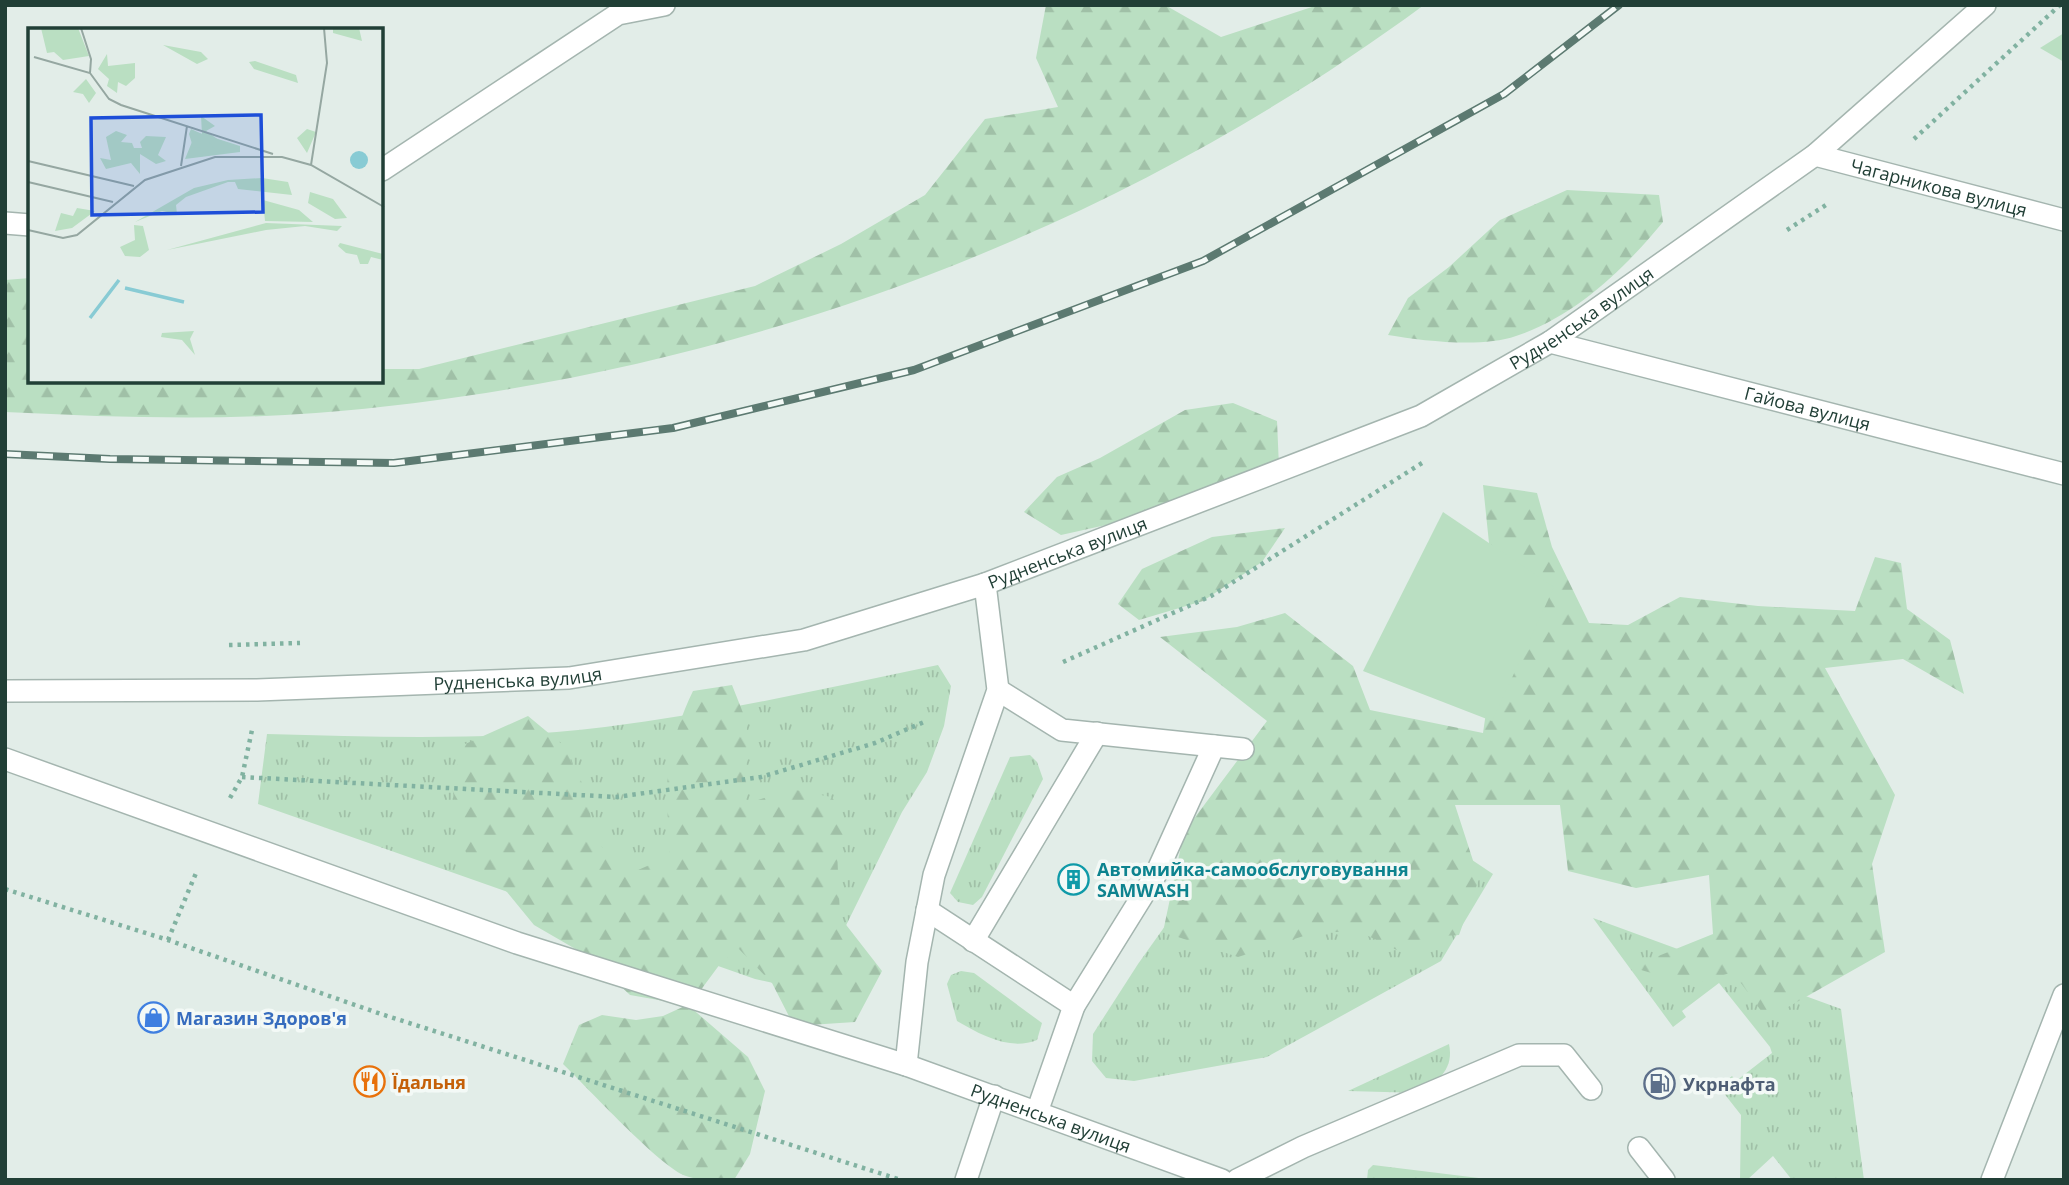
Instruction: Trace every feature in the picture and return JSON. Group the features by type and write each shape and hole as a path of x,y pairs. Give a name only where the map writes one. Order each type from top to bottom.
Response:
{"street":[{"path":"383,169 618,14 664,5"},
{"name":"Рудненська вулиця","path":"5,691 257,690 569,678 804,640 985,584 1420,416 1550,342 1815,155 1985,5"},
{"name":"Чагарникова вулиця","path":"1815,155 2064,219"},
{"path":"5,223 28,225"},
{"name":"Гайова вулиця","path":"1550,342 2064,474"},
{"path":"906,1065 917,962 934,875 998,690 985,584"},
{"path":"998,690 1062,730 1243,749"},
{"path":"973,941 1097,733"},
{"path":"1037,1112 1074,1006 1156,874 1214,746"},
{"name":"Рудненська вулиця","path":"5,759 517,943 906,1065 1222,1180"},
{"path":"928,910 1074,1006"},
{"path":"1992,1180 2064,995"},
{"path":"1237,1180 1303,1147 1519,1055 1564,1055 1591,1089"},
{"path":"966,1180 994,1096"},
{"path":"1639,1148 1664,1180"}],"path":[{"path":"1063,662 1211,596"},
{"path":"242,777 616,797 761,777 875,743 924,722"},
{"path":"230,799 242,777 254,723"},
{"path":"169,940 200,864"},
{"path":"5,889 169,940 381,1014 901,1180"}],"green space":[{"path":"1046,5 1165,5 1221,37 1318,5 1424,5 1300,90 1171,165 1037,230 898,286 757,333 612,369 465,396 316,413 199,418 5,412 5,280 28,278 28,383 383,383 383,369 419,369 755,286 841,244 925,195 985,119 1058,107 1036,58"},
{"path":"2064,33 2064,62 2040,48"},
{"path":"1567,190 1659,195 1663,222 1632,257 1597,289 1579,304 1538,327 1502,340 1470,343 1388,335 1408,298 1449,267 1500,220"},
{"path":"1233,403 1277,421 1279,467 1133,519 1061,535 1024,512 1057,477 1100,458 1185,410"},
{"path":"1483,485 1537,493 1552,547 1589,623 1628,625 1680,597 1758,606 1855,611 1875,557 1901,563 1907,609 1950,640 1964,694 1903,659 1825,668 1895,795 1872,864 1885,952 1767,1019 1733,972 1692,985 1631,967 1713,934 1709,875 1636,888 1568,871 1560,805 1455,805 1479,879 1459,935 1426,937 1407,955 1358,931 1313,933 1238,957 1163,932 1184,832 1267,721 1160,637 1237,627 1285,613 1353,666 1370,710 1483,733 1498,630"},
{"path":"1443,512 1554,587 1492,721 1363,671"},
{"path":"1285,528 1262,562 1203,601 1139,620 1118,604 1142,569 1212,537"},
{"path":"938,665 951,686 944,726 927,772 902,812 825,968 796,988 755,979 258,804 267,734 436,737 605,727 731,707"},
{"path":"732,685 747,723 746,804 791,789 831,797 836,802 845,839 837,850 840,917 882,971 855,1022 794,1026 772,983 738,948 720,964 689,1006 748,1057 765,1091 750,1154 734,1180 710,1180 686,1176 674,1170 563,1064 579,1025 602,1015 636,1020 663,1016 687,1005 630,995 591,958 534,925 507,892 462,848 452,786 463,745 528,716 563,745 585,789 596,843 638,870 668,857 671,845 667,809 670,763 676,734 693,691"},
{"path":"1296,742 1493,874 1441,961 1267,1057 1134,1081 1106,1078 1092,1061 1093,1034 1138,964"},
{"path":"1030,755 1037,762 1043,779 982,897 973,905 958,902 950,893 1010,757"},
{"path":"1593,918 1841,1009 1864,1180 1792,1180 1773,1156 1747,1180 1740,1180 1741,1115 1719,1087 1732,1076 1736,1081 1772,1053 1770,1047 1719,983 1682,1011 1686,1017 1673,1027"},
{"path":"961,971 974,973 1042,1023 1037,1040 1006,1043 957,1021 947,984 951,975"},
{"path":"1449,1044 1449,1060 1444,1072 1421,1093 1348,1091"},
{"path":"1373,1165 1495,1180 1367,1180 1368,1170"}],"railway":[{"path":"5,454 110,459 394,463 673,428 914,370 1203,261 1504,94 1619,5"}],"place":[{"name":"Автомийка-самообслуговування SAMWASH","path":"1074,879"},
{"name":"Магазин Здоров'я","path":"153,1018"},
{"name":"Їдальня","path":"369,1082"},
{"name":"Укрнафта","path":"1660,1084"}]}
